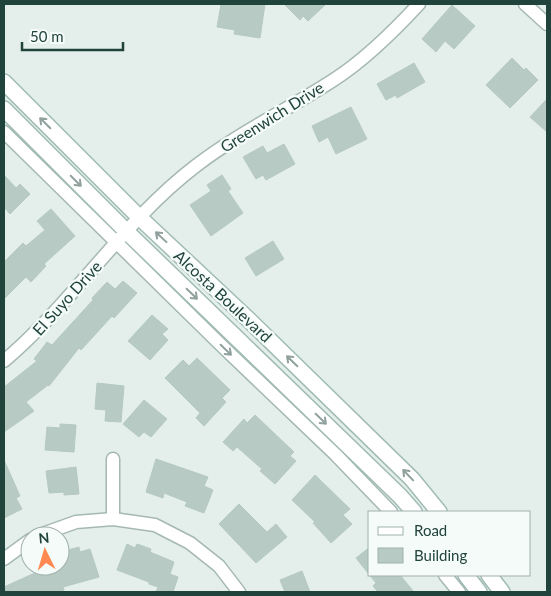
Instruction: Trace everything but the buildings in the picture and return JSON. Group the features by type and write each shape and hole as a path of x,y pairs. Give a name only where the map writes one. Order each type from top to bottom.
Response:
{"main road":[{"name":"Alcosta Boulevard","path":"4,82 139,217 249,320 412,479 438,511"},
{"name":"Alcosta Boulevard","path":"4,110 122,237 393,489 413,511"},
{"path":"467,576 479,592"},
{"path":"490,576 502,592"}],"street":[{"name":"Greenwich Drive","path":"122,237 151,205 196,165 249,130 335,79 371,50 419,4"},
{"path":"525,4 547,24"},
{"name":"Alcosta Boulevard","path":"4,132 122,237 224,348 335,454 390,511"},
{"name":"El Suyo Drive","path":"4,361 28,340 122,237"},
{"path":"113,459 113,519"},
{"path":"65,526 76,522 113,519 154,526 190,543 220,566 239,592"},
{"path":"4,559 20,547"},
{"path":"445,576 459,592"}]}
